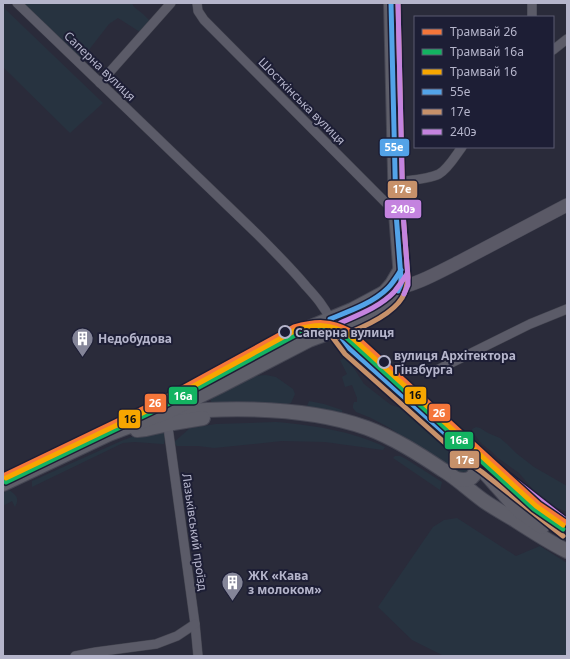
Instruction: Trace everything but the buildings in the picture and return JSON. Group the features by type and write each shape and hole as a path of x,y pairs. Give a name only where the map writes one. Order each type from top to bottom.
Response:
{"main road":[{"path":"391,3 396,213 400,270 392,284 394,288"},
{"path":"167,418 168,408 171,405 204,389 287,336 333,324 380,295 394,288 431,276 485,249 567,204"},
{"path":"333,324 350,349 472,458 519,511 567,546"},
{"path":"204,389 207,396 206,400 211,409"},
{"path":"3,484 109,434 159,405 204,389"},
{"path":"109,434 167,418 211,409 299,413 332,418 367,428 397,442 457,479 567,538"},
{"path":"131,421 149,415 167,418 203,418 268,411"},
{"path":"457,479 464,481 472,477 475,472 472,458"},
{"path":"472,458 486,466 567,530"},
{"path":"457,479 484,501 550,543 567,551"}],"street":[{"name":"Саперна вулиця","path":"17,3 278,255 324,307 333,324"},
{"path":"100,83 171,3"},
{"name":"Шосткінська вулиця","path":"197,3 198,11 204,20 396,213"},
{"path":"532,3 532,16"},
{"path":"554,49 567,40"},
{"path":"395,182 426,178 439,174 461,148"},
{"path":"437,370 530,324 567,309"},
{"name":"Лазьківський проїзд","path":"167,418 198,656"},
{"path":"75,656 156,644 176,636 195,624"}],"shaded area":[{"path":"22,3 132,3 134,7 150,21 140,32 118,18 109,24 81,60"},
{"path":"3,7 103,103 70,133 3,67"},
{"path":"345,358 364,384 391,405 405,409 471,468 465,476 388,427 356,412 353,405 354,402 357,402 357,398 352,385 345,387 342,377 347,374 340,360"},
{"path":"266,375 276,377 293,389 295,394 291,403 212,405 210,398 253,376"},
{"path":"309,401 342,410 342,414 307,406"},
{"path":"276,422 304,425 346,433 372,441 385,447 383,450 325,442 282,441 214,448 177,446 173,443 190,428 216,424"},
{"path":"476,427 500,438 534,467 567,486 567,512 553,506 536,493 519,473 482,444 473,433 472,429"},
{"path":"150,430 164,431 164,444 135,442 123,443 32,487 32,481 121,441"},
{"path":"395,456 400,456 406,459 442,482 440,490 393,458"},
{"path":"9,490 17,499 15,507 12,501 3,506 3,493"},
{"path":"457,518 516,556 540,546 567,563 567,656 444,656 412,640 378,607 433,527 444,520"}],"tram line":[{"name":"26","path":"3,476 157,402 294,327 316,323 329,323 343,327 350,331 539,504 567,523"},
{"name":"16","path":"6,478 159,405 296,330 316,326 329,326 348,334 536,506 563,525"},
{"name":"16a","path":"6,482 160,408 297,334 316,330 328,330 346,337 534,509 563,529"}],"transit line":[{"name":"55е","path":"391,3 396,213 401,278 401,284 398,291"},
{"name":"17е","path":"338,337 373,322 390,311 402,298 407,286 408,277 403,213 398,3"},
{"name":"240э","path":"398,3 403,213 408,278 408,285 404,294"},
{"name":"55е","path":"401,270 390,286 375,298 361,306 330,319 336,330 350,349 467,453 486,466 567,530"},
{"name":"240э","path":"407,274 394,292 382,302 340,323 355,344 471,447 567,521"},
{"name":"17е","path":"330,334 345,354 462,458 563,536"}],"place":[{"name":"Саперна вулиця","path":"285,332"},
{"name":"Недобудова","path":"83,358"},
{"name":"вулиця Архітектора Гінзбурга","path":"384,362"},
{"name":"ЖК «Кава з молоком»","path":"232,602"}]}
